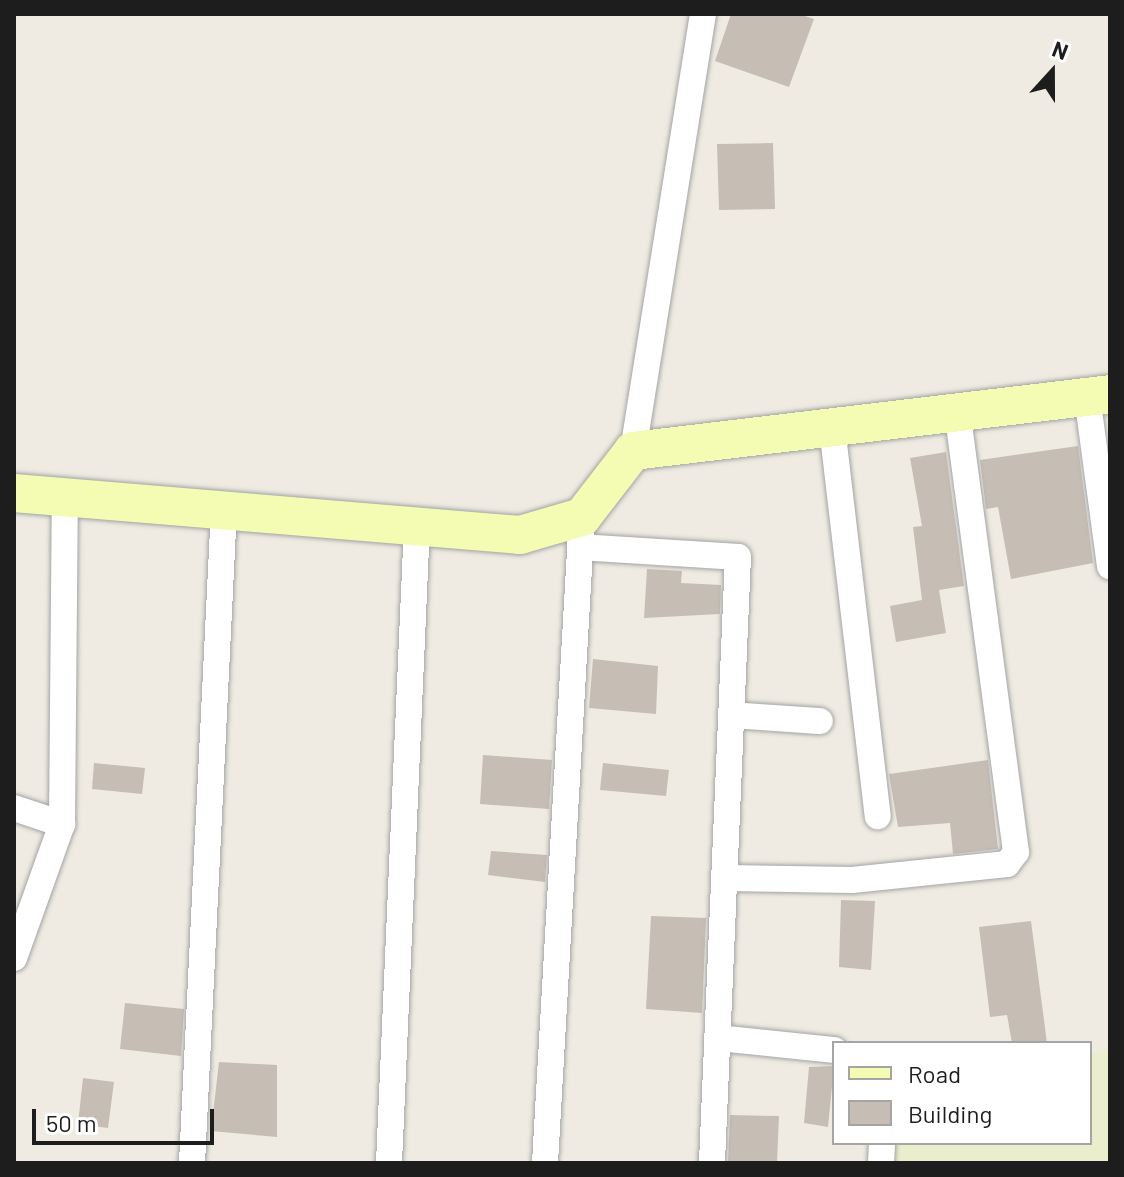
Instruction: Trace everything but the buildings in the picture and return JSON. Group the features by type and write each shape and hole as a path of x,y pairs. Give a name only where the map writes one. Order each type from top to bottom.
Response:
{"street":[{"path":"545,1163 581,532 633,451 703,14"},
{"path":"633,451 1099,395 1110,566"},
{"path":"725,878 852,880 1007,864 1016,852 957,412"},
{"path":"832,427 878,816"},
{"path":"14,493 65,500 224,509 520,535 581,532 738,557 712,1163"},
{"path":"14,958 62,824 65,500"},
{"path":"192,1163 224,509"},
{"path":"389,1163 417,524"},
{"path":"731,715 820,721"},
{"path":"14,808 62,824"},
{"path":"718,1038 832,1050"}],"green space":[{"path":"1110,1048 1110,1163 884,1163 875,1145 1092,1145 1092,1054"}]}
